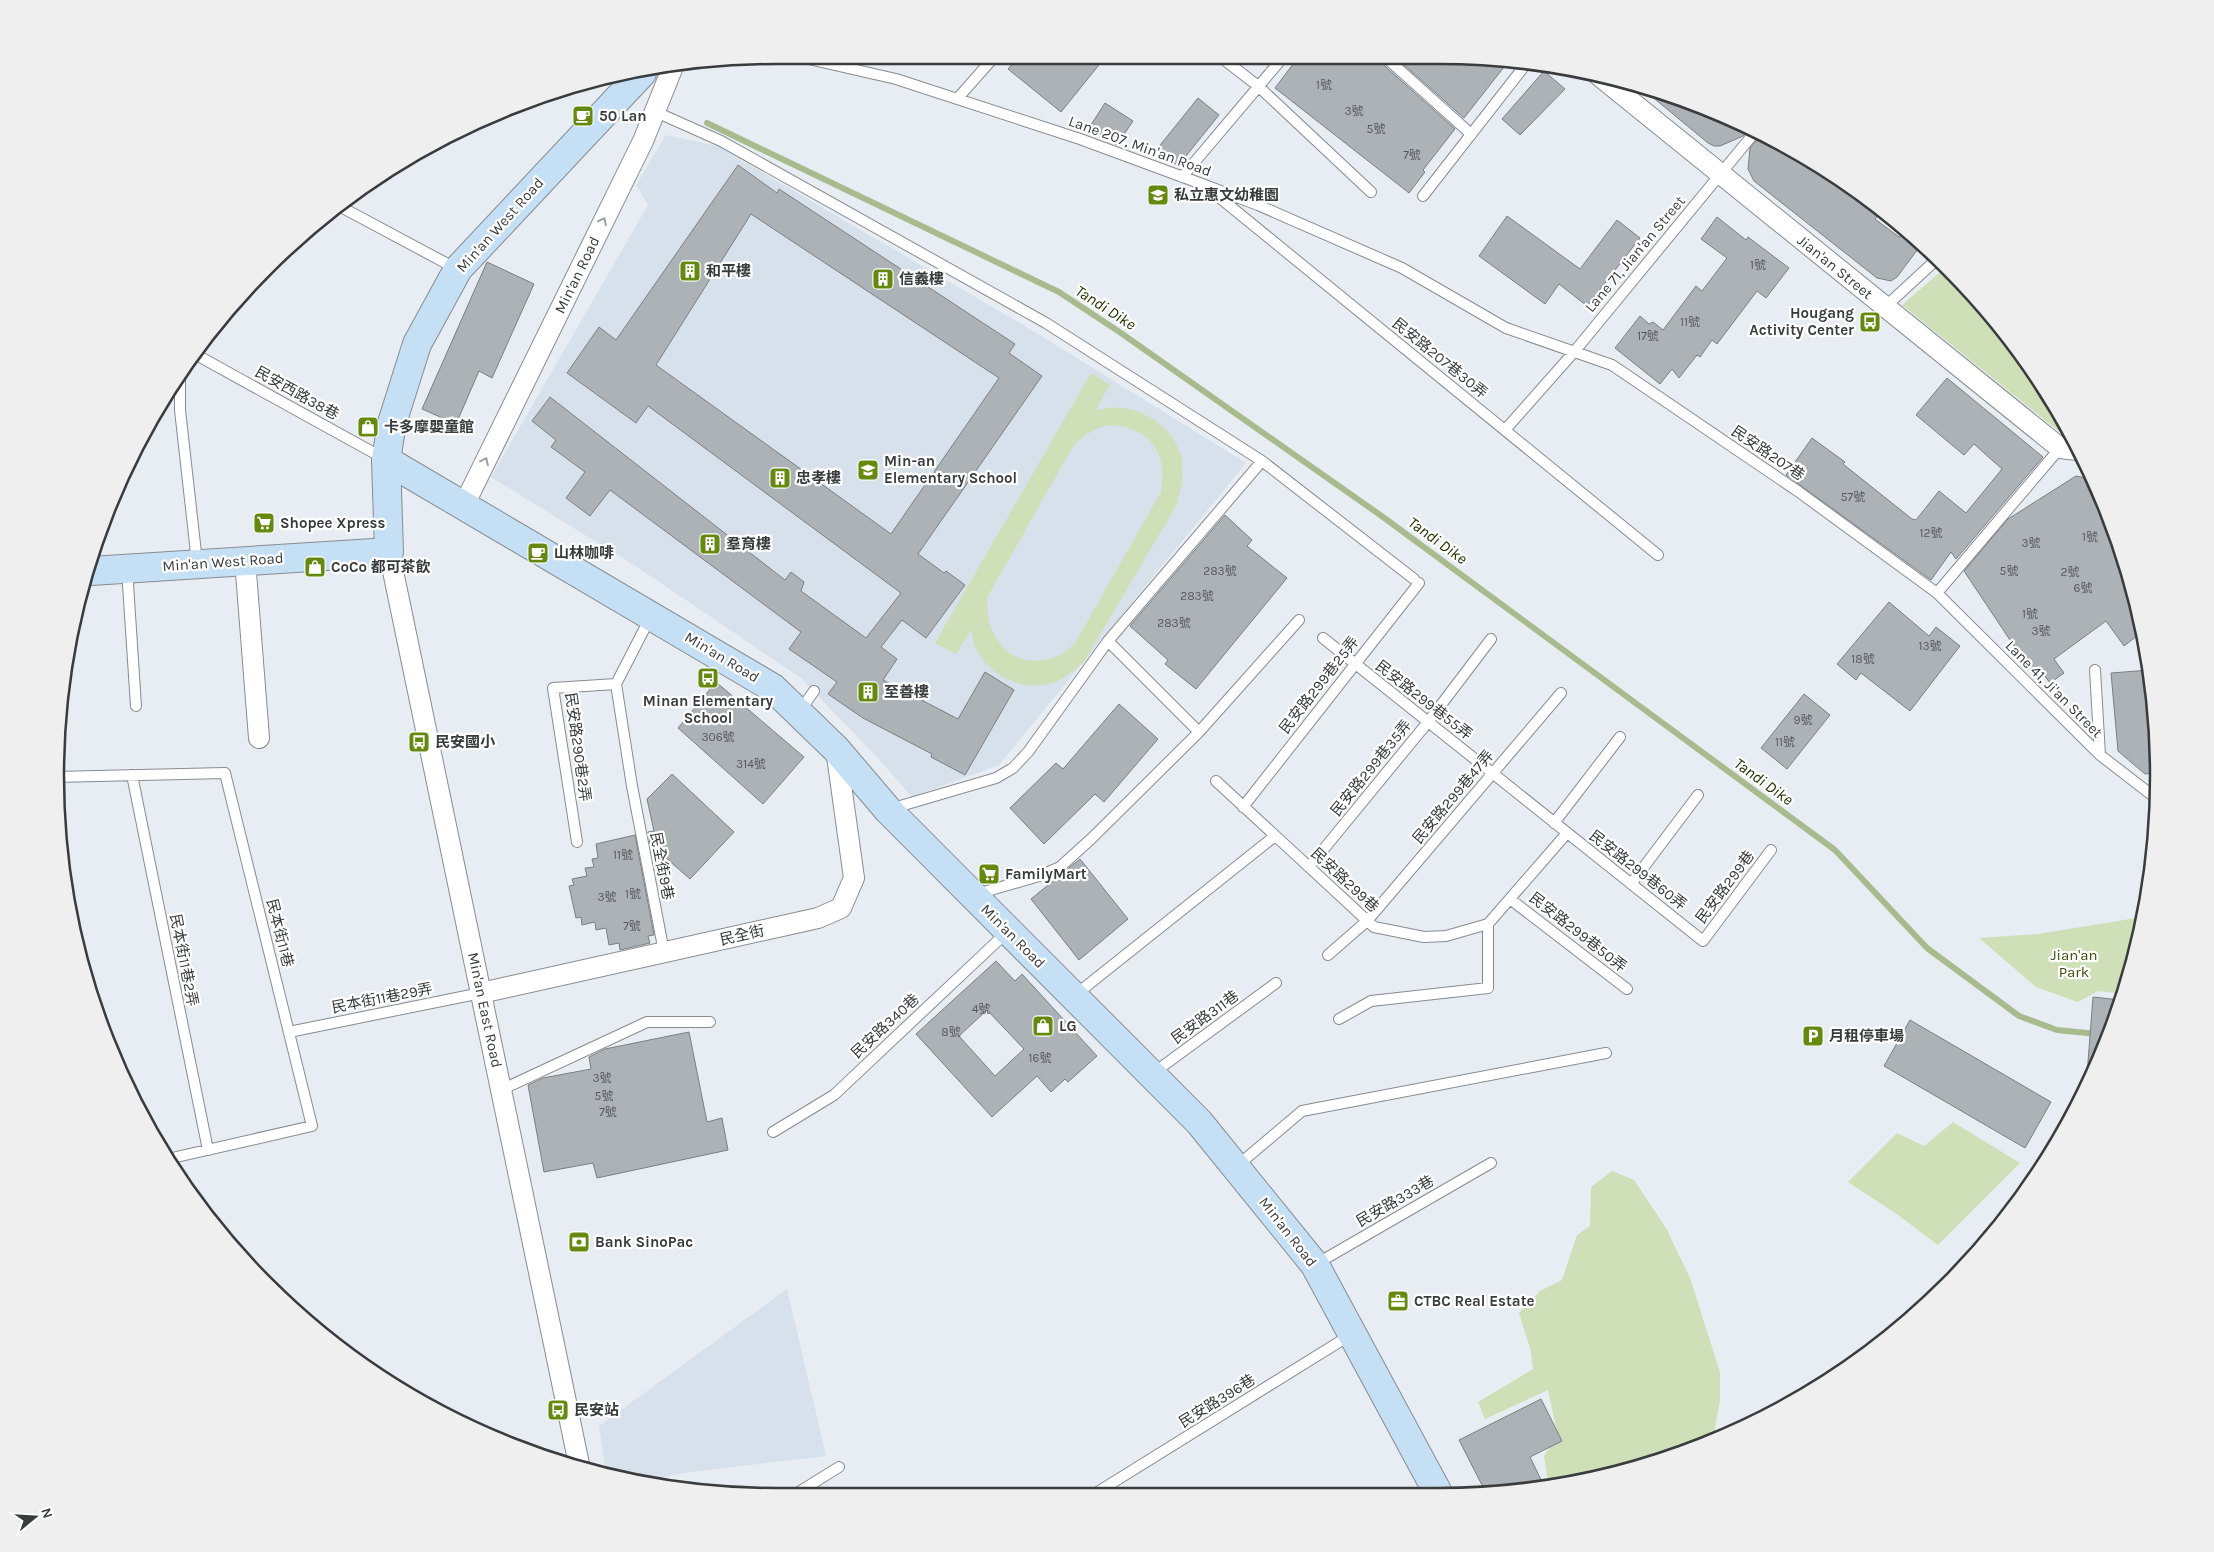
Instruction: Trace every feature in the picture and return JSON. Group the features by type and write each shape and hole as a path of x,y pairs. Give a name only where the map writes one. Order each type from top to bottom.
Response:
{"street":[{"name":"Min'an Road","path":"464,505 656,112 671,72"},
{"name":"Min'an West Road","path":"95,571 389,552 386,460 392,423 417,344 458,269 638,77"},
{"name":"Jian'an Street","path":"1611,85 1885,307 2069,449"},
{"name":"Min'an Road","path":"386,460 773,688 836,749 888,810 1199,1122 1237,1167 1315,1265 1435,1488"},
{"name":"Min'an East Road","path":"389,552 578,1460"},
{"path":"245,560 259,738"},
{"name":"民全街","path":"481,993 818,918 841,908 854,878 836,749"}],"lane":[{"name":"Lane 207, Min'an Road","path":"832,64 896,79 1080,139 1258,205 1402,268 1506,328 1574,352"},
{"path":"957,99 988,64"},
{"path":"1230,64 1258,86 1370,192"},
{"path":"1182,177 1277,64"},
{"path":"1393,64 1471,134"},
{"path":"1423,196 1522,69"},
{"path":"656,112 721,141 1046,323 1262,461 1108,642 1028,752 1013,768 996,778 888,810"},
{"name":"Lane 71, Jian'an Street","path":"1505,430 1574,352 1751,136"},
{"name":"民安路207巷30弄","path":"1202,184 1658,555"},
{"path":"344,209 458,269"},
{"path":"1885,307 1932,263"},
{"name":"民安路207巷","path":"1574,352 1612,365 1791,486 1937,593"},
{"name":"民安西路38巷","path":"200,357 386,460"},
{"path":"180,386 180,410 197,563"},
{"path":"1937,593 2069,449"},
{"name":"民安路299巷25弄","path":"1243,807 1355,664 1416,581 1262,461"},
{"path":"127,568 136,706"},
{"name":"Lane 41, Ji'an Street","path":"1937,593 2100,755 2150,792"},
{"path":"616,684 651,615"},
{"path":"972,895 1039,876 1060,867 1092,839 1199,732 1299,620"},
{"name":"民安路299巷55弄","path":"1323,638 1554,823"},
{"name":"民安路299巷35弄","path":"1309,867 1428,722 1491,639"},
{"path":"1108,642 1199,732"},
{"path":"2095,670 2100,755"},
{"name":"民全街9巷","path":"616,684 632,786 664,952"},
{"name":"民安路290巷2弄","path":"577,842 553,688 616,684"},
{"path":"799,713 814,691"},
{"name":"民安路299巷47弄","path":"1328,955 1367,921 1561,693"},
{"path":"1554,823 1620,737"},
{"name":"民本街11巷","path":"64,778 225,773 312,1126 175,1157"},
{"name":"民本街11巷2弄","path":"132,775 208,1150"},
{"name":"民安路299巷","path":"1216,781 1374,927 1424,937 1446,936 1488,924"},
{"path":"1631,884 1698,795"},
{"name":"民安路299巷60弄","path":"1554,823 1703,941"},
{"path":"1339,1019 1371,1001 1488,988 1488,924 1567,833"},
{"path":"1074,996 1275,836"},
{"name":"民安路299巷","path":"1703,941 1771,850"},
{"name":"民安路299巷50弄","path":"1510,899 1627,990"},
{"name":"民安路340巷","path":"774,1132 834,1095 1008,931"},
{"name":"民安路311巷","path":"1152,1075 1276,983"},
{"name":"民本街11巷29弄","path":"289,1032 481,993"},
{"path":"502,1090 647,1022 710,1022"},
{"path":"1237,1167 1302,1111 1606,1053"},
{"name":"民安路333巷","path":"1315,1265 1490,1163"},
{"name":"民安路396巷","path":"1104,1488 1353,1333"},
{"path":"805,1488 839,1467"}],"shaded area":[{"name":"Min-an Elementary School","path":"666,135 717,146 1030,329 1246,463 999,765 912,797 875,755 801,678 640,569 491,477 648,205 636,185"},
{"path":"787,1289 826,1456 683,1473 660,1478 605,1467 599,1426"}],"green space":[{"path":"1941,271 2003,342 2030,380 2063,434 1902,305"},
{"path":"1091,373 1110,385 1095,411 1108,408 1135,410 1158,423 1168,432 1176,443 1183,469 1176,506 1084,662 1066,676 1050,684 1023,685 1003,677 986,663 974,645 971,630 956,654 935,643","holes":["1110,425 1136,431 1154,445 1162,466 1161,492 1075,643 1060,655 1044,660 1030,660 1017,657 1006,650 997,639 991,627 988,612 988,596 1072,448 1080,439 1098,428"]},
{"name":"Jian'an Park","path":"2136,918 2116,993 2098,991 2078,1002 2036,987 1979,938 2038,934"},
{"path":"1953,1122 2020,1163 1938,1245 1898,1215 1848,1182 1897,1133 1924,1146"},
{"path":"1612,1171 1634,1180 1666,1228 1690,1278 1720,1372 1720,1400 1714,1433 1622,1464 1577,1475 1548,1479 1544,1456 1558,1436 1548,1390 1485,1419 1478,1402 1533,1369 1531,1352 1519,1313 1540,1291 1562,1280 1577,1235 1590,1226 1591,1187"}],"building":[{"path":"1012,64 1100,64 1061,112 1008,69"},
{"path":"1293,64 1382,64 1455,129 1423,170 1425,172 1409,193 1275,88"},
{"path":"1403,64 1504,67 1464,118"},
{"path":"1543,72 1565,89 1520,135 1502,119"},
{"path":"1198,98 1219,115 1178,166 1157,149"},
{"path":"1653,98 1711,118 1745,133 1720,146 1708,143"},
{"path":"1105,103 1133,121 1117,145 1089,128"},
{"path":"1757,139 1794,159 1872,211 1878,216 1875,219 1899,237 1901,235 1918,250 1897,277 1891,281 1877,278 1754,181 1748,169 1750,148"},
{"path":"738,165 777,193 779,189 1015,344 1009,353 1042,376 918,554 944,573 946,571 965,585 926,638 902,620 881,647 897,659 883,680 958,719 985,672 1014,690 965,775 931,757 932,754 863,718 828,694 837,682 789,649 801,632 610,490 590,516 566,498 585,472 551,447 556,440 532,421 550,397 785,580 791,572 804,582 801,591 866,638 901,593 648,406 636,423 567,373 599,327 616,340","holes":["751,214 999,378 891,534 656,365"]},
{"path":"1507,216 1580,269 1617,220 1640,238 1587,306 1559,284 1545,304 1479,256"},
{"path":"1717,217 1746,240 1748,237 1789,268 1766,298 1757,291 1717,344 1712,340 1700,357 1697,355 1679,378 1672,369 1660,384 1615,348 1640,316 1649,324 1653,322 1663,330 1696,286 1702,291 1727,258 1701,239"},
{"path":"487,262 534,284 492,378 479,371 456,424 422,409"},
{"path":"1947,378 2043,457 1956,559 1951,552 1931,580 1786,475 1812,438 1845,462 1843,464 1912,519 1916,520 1939,491 1966,513 2002,469 1974,444 1964,455 1916,415"},
{"path":"2076,476 2085,478 2112,547 2137,636 2124,646 2106,621 2054,659 2064,673 2050,683 2039,668 2032,673 1964,571 2008,519"},
{"path":"1225,515 1252,540 1247,546 1287,578 1196,689 1165,664 1168,660 1130,626"},
{"path":"1889,602 1929,636 1936,627 1960,646 1910,711 1861,673 1856,680 1837,664"},
{"path":"2142,671 2149,729 2150,774 2145,774 2118,751 2111,673"},
{"path":"716,682 804,757 763,804 678,728"},
{"path":"1804,694 1830,715 1787,769 1761,748"},
{"path":"1119,704 1158,739 1104,802 1095,794 1044,844 1010,808 1056,763 1063,769"},
{"path":"672,774 734,832 690,879 650,844 648,832 654,831 647,799"},
{"path":"635,835 654,935 648,936 650,943 620,950 619,943 609,945 606,928 596,930 595,922 582,925 581,917 576,918 569,886 574,885 572,879 587,876 585,868 594,867 592,859 598,858 596,844"},
{"path":"1080,859 1128,919 1079,960 1031,899"},
{"path":"996,961 1015,981 1022,974 1097,1056 1068,1082 1065,1079 1051,1092 1037,1076 992,1117 916,1034","holes":["987,1010 1024,1049 995,1076 959,1036"]},
{"path":"2093,997 2114,999 2096,1049 2088,1068"},
{"path":"1910,1020 2051,1102 2025,1148 1884,1066"},
{"path":"689,1032 707,1122 722,1118 728,1150 597,1178 593,1163 544,1172 528,1085 543,1078 591,1069 589,1057 605,1049"},
{"path":"1541,1399 1562,1441 1530,1457 1541,1480 1483,1487 1459,1440"}],"waterway":[{"name":"Tandi Dike","path":"707,123 1059,292 1121,333 1383,517 1835,850 1927,948 2019,1016 2057,1030 2101,1034"}],"place":[{"name":"50 Lan","path":"583,116"},
{"name":"私立惠文幼稚園","path":"1158,195"},
{"name":"和平樓","path":"690,271"},
{"name":"信義樓","path":"883,279"},
{"name":"Hougang Activity Center","path":"1870,322"},
{"name":"卡多摩嬰童館","path":"368,427"},
{"name":"Min-an Elementary School","path":"868,470"},
{"name":"忠孝樓","path":"780,478"},
{"name":"Shopee Xpress","path":"264,523"},
{"name":"羣育樓","path":"710,544"},
{"name":"山林咖啡","path":"538,553"},
{"name":"CoCo 都可茶飲","path":"315,567"},
{"name":"Minan Elementary School","path":"708,678"},
{"name":"至善樓","path":"868,692"},
{"name":"民安國小","path":"419,742"},
{"name":"FamilyMart","path":"989,874"},
{"name":"LG","path":"1043,1026"},
{"name":"月租停車場","path":"1813,1036"},
{"name":"Bank SinoPac","path":"579,1242"},
{"name":"CTBC Real Estate","path":"1398,1301"},
{"name":"民安站","path":"558,1410"}]}
